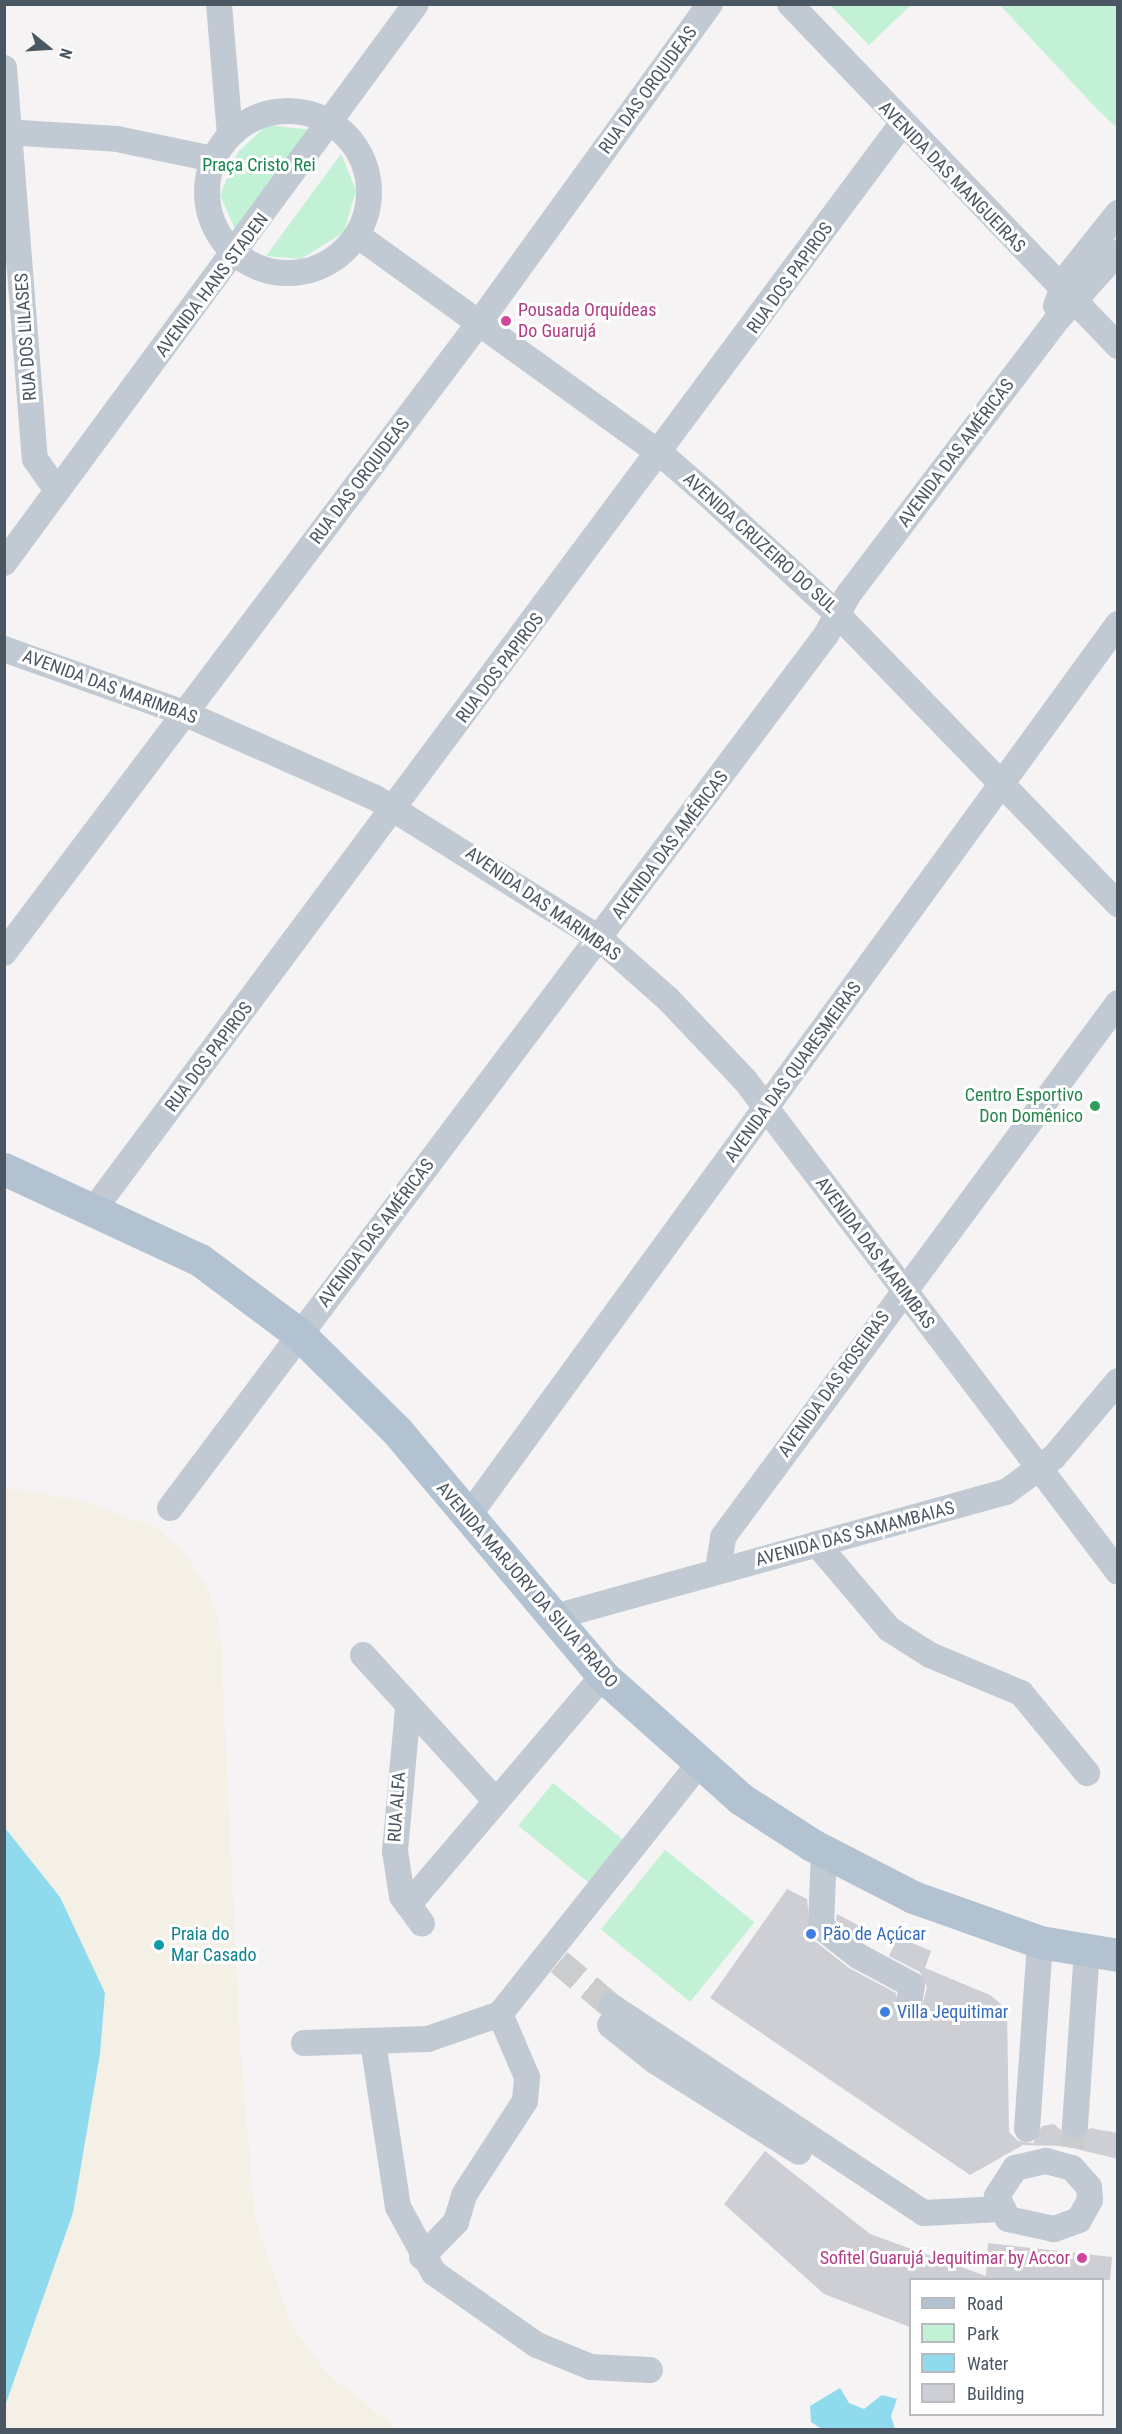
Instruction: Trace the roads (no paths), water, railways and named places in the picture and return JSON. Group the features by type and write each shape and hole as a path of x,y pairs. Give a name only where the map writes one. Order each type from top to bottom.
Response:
{"main road":[{"name":"AVENIDA MARJORY DA SILVA PRADO","path":"4,1169 95,1208 200,1260 299,1334 397,1431 551,1618 603,1676 699,1764 741,1799 824,1852 913,1897 1040,1942 1102,1953"}],"street":[{"path":"219,4 230,135"},
{"name":"RUA DAS ORQUIDEAS","path":"4,953 479,323 710,4"},
{"name":"AVENIDA DAS MANGUEIRAS","path":"790,4 901,125 1066,296 1118,346"},
{"name":"AVENIDA HANS STADEN","path":"4,563 236,254 411,8"},
{"name":"RUA DOS LILASES","path":"4,68 35,459 57,490"},
{"path":"290,110 331,123 350,140 365,169 366,211 357,235 338,255 314,269 268,270 236,254 218,235 209,211 213,159 230,135 268,113 290,110"},
{"name":"RUA DOS PAPIROS","path":"95,1208 661,454 901,125"},
{"path":"8,132 117,139 213,159"},
{"name":"AVENIDA DAS AMÉRICAS","path":"170,1508 299,1334 600,939 837,614 1055,322 1066,296 1118,213"},
{"name":"AVENIDA CRUZEIRO DO SUL","path":"357,235 661,454 837,614 1004,783 1118,904"},
{"path":"1066,296 1118,252"},
{"name":"AVENIDA DAS QUARESMEIRAS","path":"467,1518 1118,624"},
{"name":"AVENIDA DAS MARIMBAS","path":"4,649 184,713 395,808 600,939 702,1032 767,1107 902,1291 1118,1572"},
{"name":"AVENIDA DAS ROSEIRAS","path":"718,1570 723,1538 902,1291 1118,1003"},
{"name":"AVENIDA DAS SAMAMBAIAS","path":"551,1618 718,1570 984,1500 1040,1469 1118,1381"},
{"path":"818,1544 889,1629 930,1655 1021,1693 1086,1773"},
{"path":"363,1655 496,1801"},
{"name":"RUA ALFA","path":"408,1707 395,1851 415,1914 496,1801 603,1676"},
{"path":"304,2043 373,2042 449,2036 500,2014 550,1965 699,1764"},
{"path":"824,1852 821,1927 858,1956 912,1985 909,2004"},
{"path":"1000,2209 1001,2184 1026,2146 1040,1942"},
{"path":"607,2013 702,2092 876,2199 924,2213 1000,2209 1017,2224 1043,2229 1079,2220 1090,2200 1089,2187 1073,2147 1102,1953"},
{"path":"422,2257 456,2222 464,2195 525,2101 528,2077 500,2014"},
{"path":"373,2042 398,2207 422,2257 447,2285 537,2345 591,2367 650,2370"},
{"path":"1026,2146 1046,2161 1073,2147"}],"water":[{"path":"5,1828 60,1897 105,1993 100,2054 73,2213 5,2406"},
{"path":"840,2388 849,2403 864,2409 882,2395 897,2399 891,2416 895,2429 822,2429 811,2422 810,2406"}],"tunnel":[{"path":"559,1962 611,2006"},
{"path":"1072,2148 1075,2126"}],"place":[{"name":"Pousada Orquídeas Do Guarujá","path":"506,321"},
{"name":"Centro Esportivo Don Domênico","path":"1095,1106"},
{"name":"Pão de Açúcar","path":"811,1934"},
{"name":"Praia do Mar Casado","path":"159,1945"},
{"name":"Villa Jequitimar","path":"885,2012"},
{"name":"Sofitel Guarujá Jequitimar by Accor","path":"1082,2258"}],"park label":[{"name":"Praça Cristo Rei","path":"259,165"}]}
